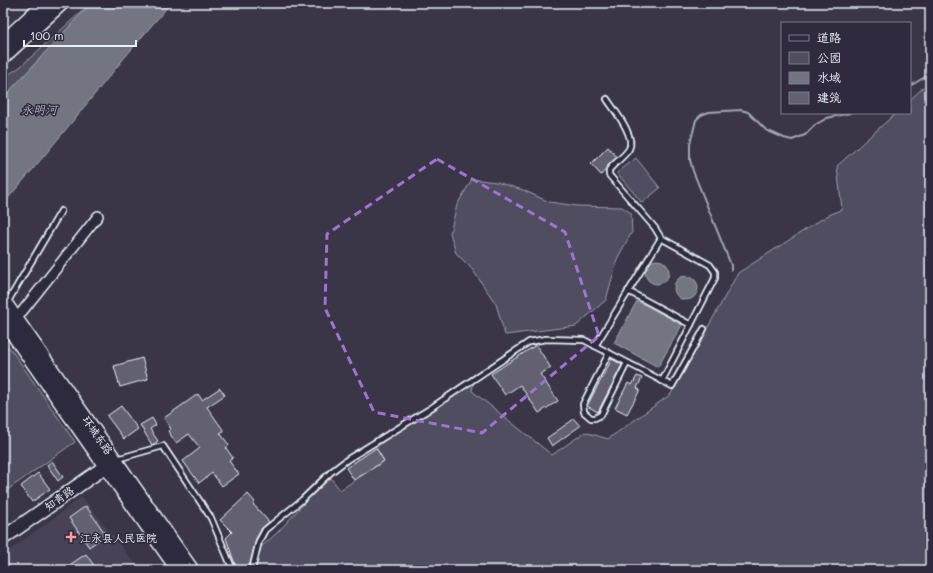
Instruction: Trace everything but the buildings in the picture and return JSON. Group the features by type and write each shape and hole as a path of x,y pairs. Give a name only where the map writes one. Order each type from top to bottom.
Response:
{"main road":[{"path":"3,42 46,3"},
{"path":"3,58 62,3"},
{"name":"环城东路","path":"5,302 8,324 110,463 192,570"},
{"name":"环城东路","path":"110,463 178,570"},
{"name":"知青路","path":"3,538 110,463"}],"street":[{"path":"8,324 98,216"}],"lane":[{"path":"607,99 629,133 631,143 628,150 609,170 609,175 655,228 661,238 710,265 715,272 715,278 662,381"},
{"path":"5,302 61,211"},
{"path":"595,346 661,238"},
{"path":"628,291 691,325"},
{"path":"252,570 259,541 266,530 348,459 428,410 529,342 538,340 576,338 584,340 672,386 704,329"},
{"path":"609,353 583,404 584,412 591,418 601,415 628,363"},
{"path":"110,463 163,446 211,518 233,570"}],"highlighted area":[{"path":"437,159 565,232 599,336 482,433 374,412 325,308 327,234"}],"shaded area":[{"name":"江永县人民医院","path":"82,497 140,570 3,570 3,555"}],"green space":[{"path":"91,3 3,99 3,78 20,67"},
{"path":"930,81 930,570 250,570 261,547 278,532 316,490 331,478 340,490 384,461 376,448 401,427 475,374 472,391 552,455 585,432 608,439 671,394 738,273 825,217 842,209 837,166 895,114 911,114 911,99"},
{"path":"636,158 660,188 642,203 617,173"},
{"path":"472,179 496,182 523,190 549,202 577,206 622,207 631,213 632,232 618,257 606,300 576,326 505,335 496,304 472,269 456,253 450,233 457,205"},
{"path":"3,344 10,348 75,442 3,493"}],"water":[{"name":"永明河","path":"91,3 171,3 3,204 3,98"},
{"path":"657,260 662,261 668,267 668,277 662,283 657,284 652,283 646,277 645,272 646,267 652,261"},
{"path":"686,276 691,277 697,283 697,293 691,299 686,300 681,299 675,293 674,288 675,283 681,277"},
{"path":"637,301 682,325 658,367 614,343"}],"waterway":[{"path":"911,85 930,74"},
{"path":"731,270 731,265 693,171 690,160 690,144 696,120 701,115 709,112 741,110 748,112 766,130 792,140 805,135 815,125 827,118 845,114"}],"place":[{"name":"江永县人民医院","path":"71,537"}]}
